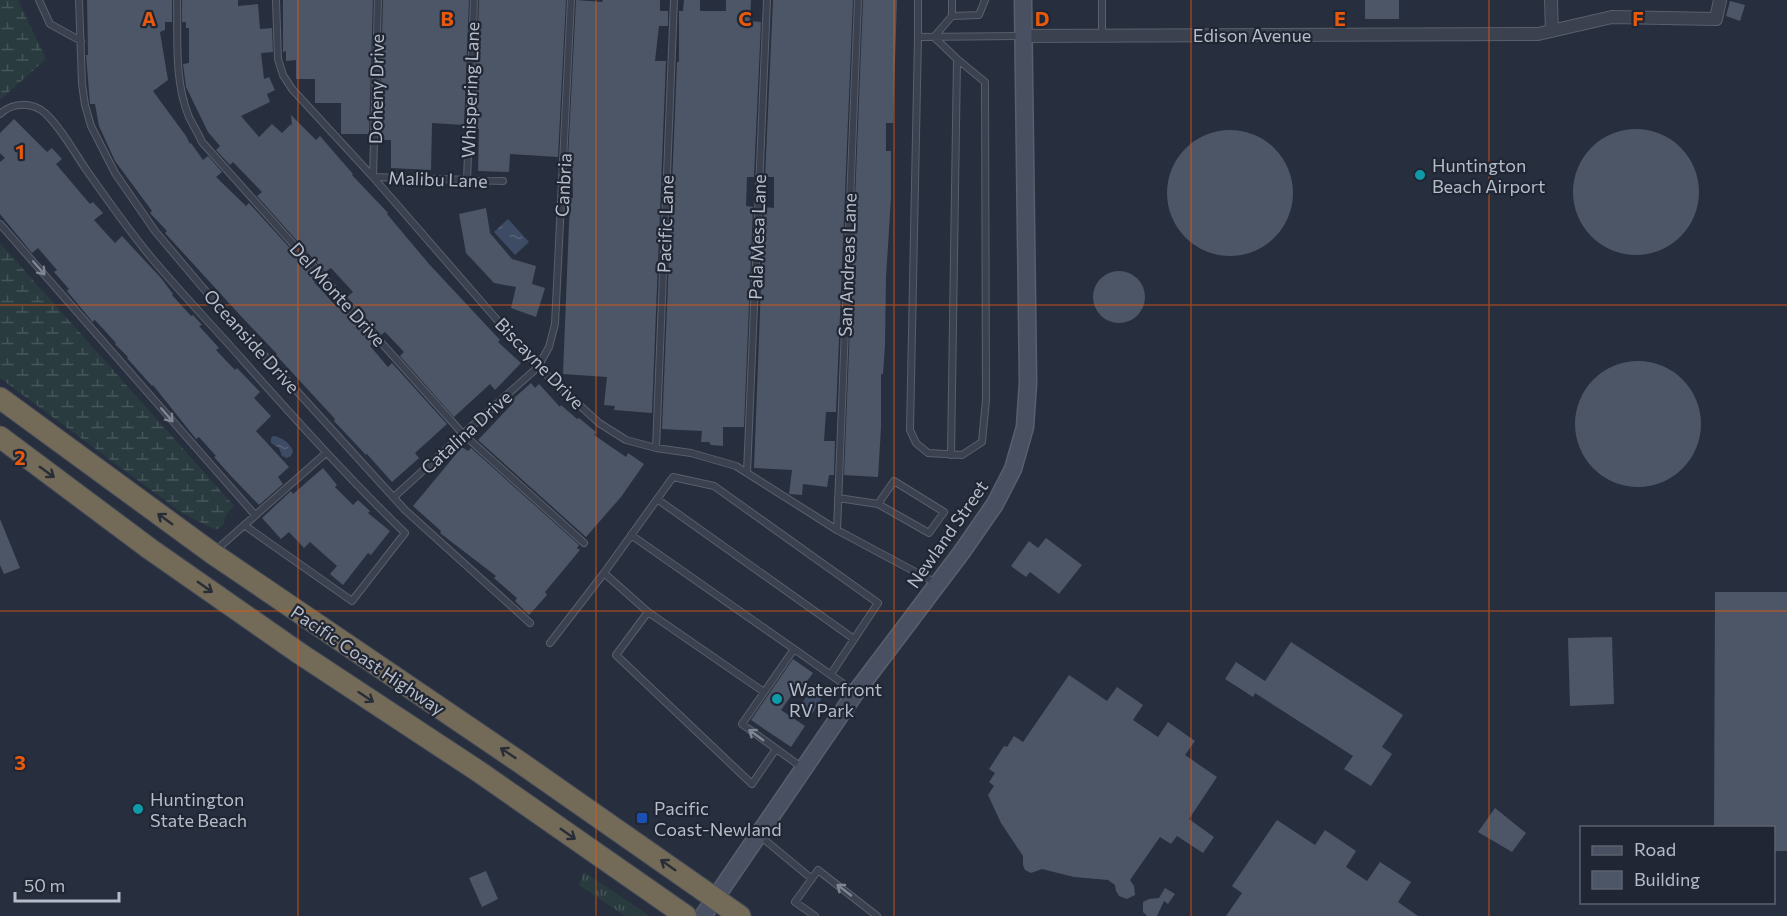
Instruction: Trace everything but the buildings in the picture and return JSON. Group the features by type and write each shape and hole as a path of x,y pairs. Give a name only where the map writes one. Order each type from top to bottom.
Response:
{"highway":[{"name":"Pacific Coast Highway","path":"0,398 212,553 522,763 709,907 740,916"},
{"name":"Pacific Coast Highway","path":"0,437 150,549 686,916"}],"street":[{"name":"Newland Street","path":"709,907 856,692 995,504 1013,469 1025,427 1028,383 1023,0"},
{"path":"1551,0 1552,31"},
{"name":"Edison Avenue","path":"1023,36 1538,34 1612,17 1716,19 1720,0"}],"lane":[{"path":"39,0 50,24 81,41"},
{"name":"Oceanside Drive","path":"80,0 85,105 92,126 115,173 155,231 203,288 405,510 530,623"},
{"name":"Del Monte Drive","path":"177,0 178,63 182,90 189,115 202,142 463,434 584,543"},
{"name":"Biscayne Drive","path":"276,0 278,59 283,75 292,89 373,177 538,367 599,423 626,440 656,448 691,453 736,466 837,530 938,584"},
{"name":"Doheny Drive","path":"373,177 378,0"},
{"name":"Whispering Lane","path":"467,180 474,0"},
{"name":"Canbria","path":"538,367 549,347 555,324 571,0"},
{"name":"Pacific Lane","path":"656,448 674,0"},
{"name":"Pala Mesa Lane","path":"747,473 767,0"},
{"name":"San Andreas Lane","path":"837,530 858,0"},
{"path":"918,0 910,430 916,443 928,453 962,455 982,442 986,400 985,82 934,37"},
{"path":"934,37 952,16 952,0"},
{"path":"952,16 979,15 985,0"},
{"path":"1102,0 1102,36"},
{"path":"918,37 1023,36"},
{"path":"951,455 957,59"},
{"path":"0,114 4,110 21,104 32,105 45,114 150,255 326,453 405,533 352,601 244,525"},
{"name":"Malibu Lane","path":"373,177 503,181"},
{"path":"0,224 255,515"},
{"name":"Catalina Drive","path":"394,497 538,367"},
{"path":"212,553 326,453"},
{"path":"550,643 673,477 714,486 878,603 831,674"},
{"path":"838,498 878,504 929,533 944,512 894,481 878,504"},
{"path":"657,499 854,639"},
{"path":"631,535 856,692"},
{"path":"604,573 648,612 764,692"},
{"path":"648,612 616,655 752,784 776,749"},
{"path":"794,649 742,724 804,769"},
{"path":"759,835 812,879"},
{"path":"814,916 795,902 818,870 877,916"}],"green space":[{"path":"0,0 18,0 46,59 0,100"},
{"path":"0,243 234,506 226,516 224,524 218,529 182,513 0,378"},
{"path":"584,872 649,916 625,916 579,885"}],"water":[{"path":"508,219 529,242 515,255 494,232"},
{"path":"273,436 288,443 293,451 291,456 287,458 282,456 279,448 271,443"},
{"path":"815,684 826,691 812,714 800,706"}],"place":[{"name":"Huntington Beach Airport","path":"1420,175"},
{"name":"Waterfront RV Park","path":"777,699"},
{"name":"Huntington State Beach","path":"138,809"},
{"name":"Pacific Coast-Newland","path":"642,818"}]}
